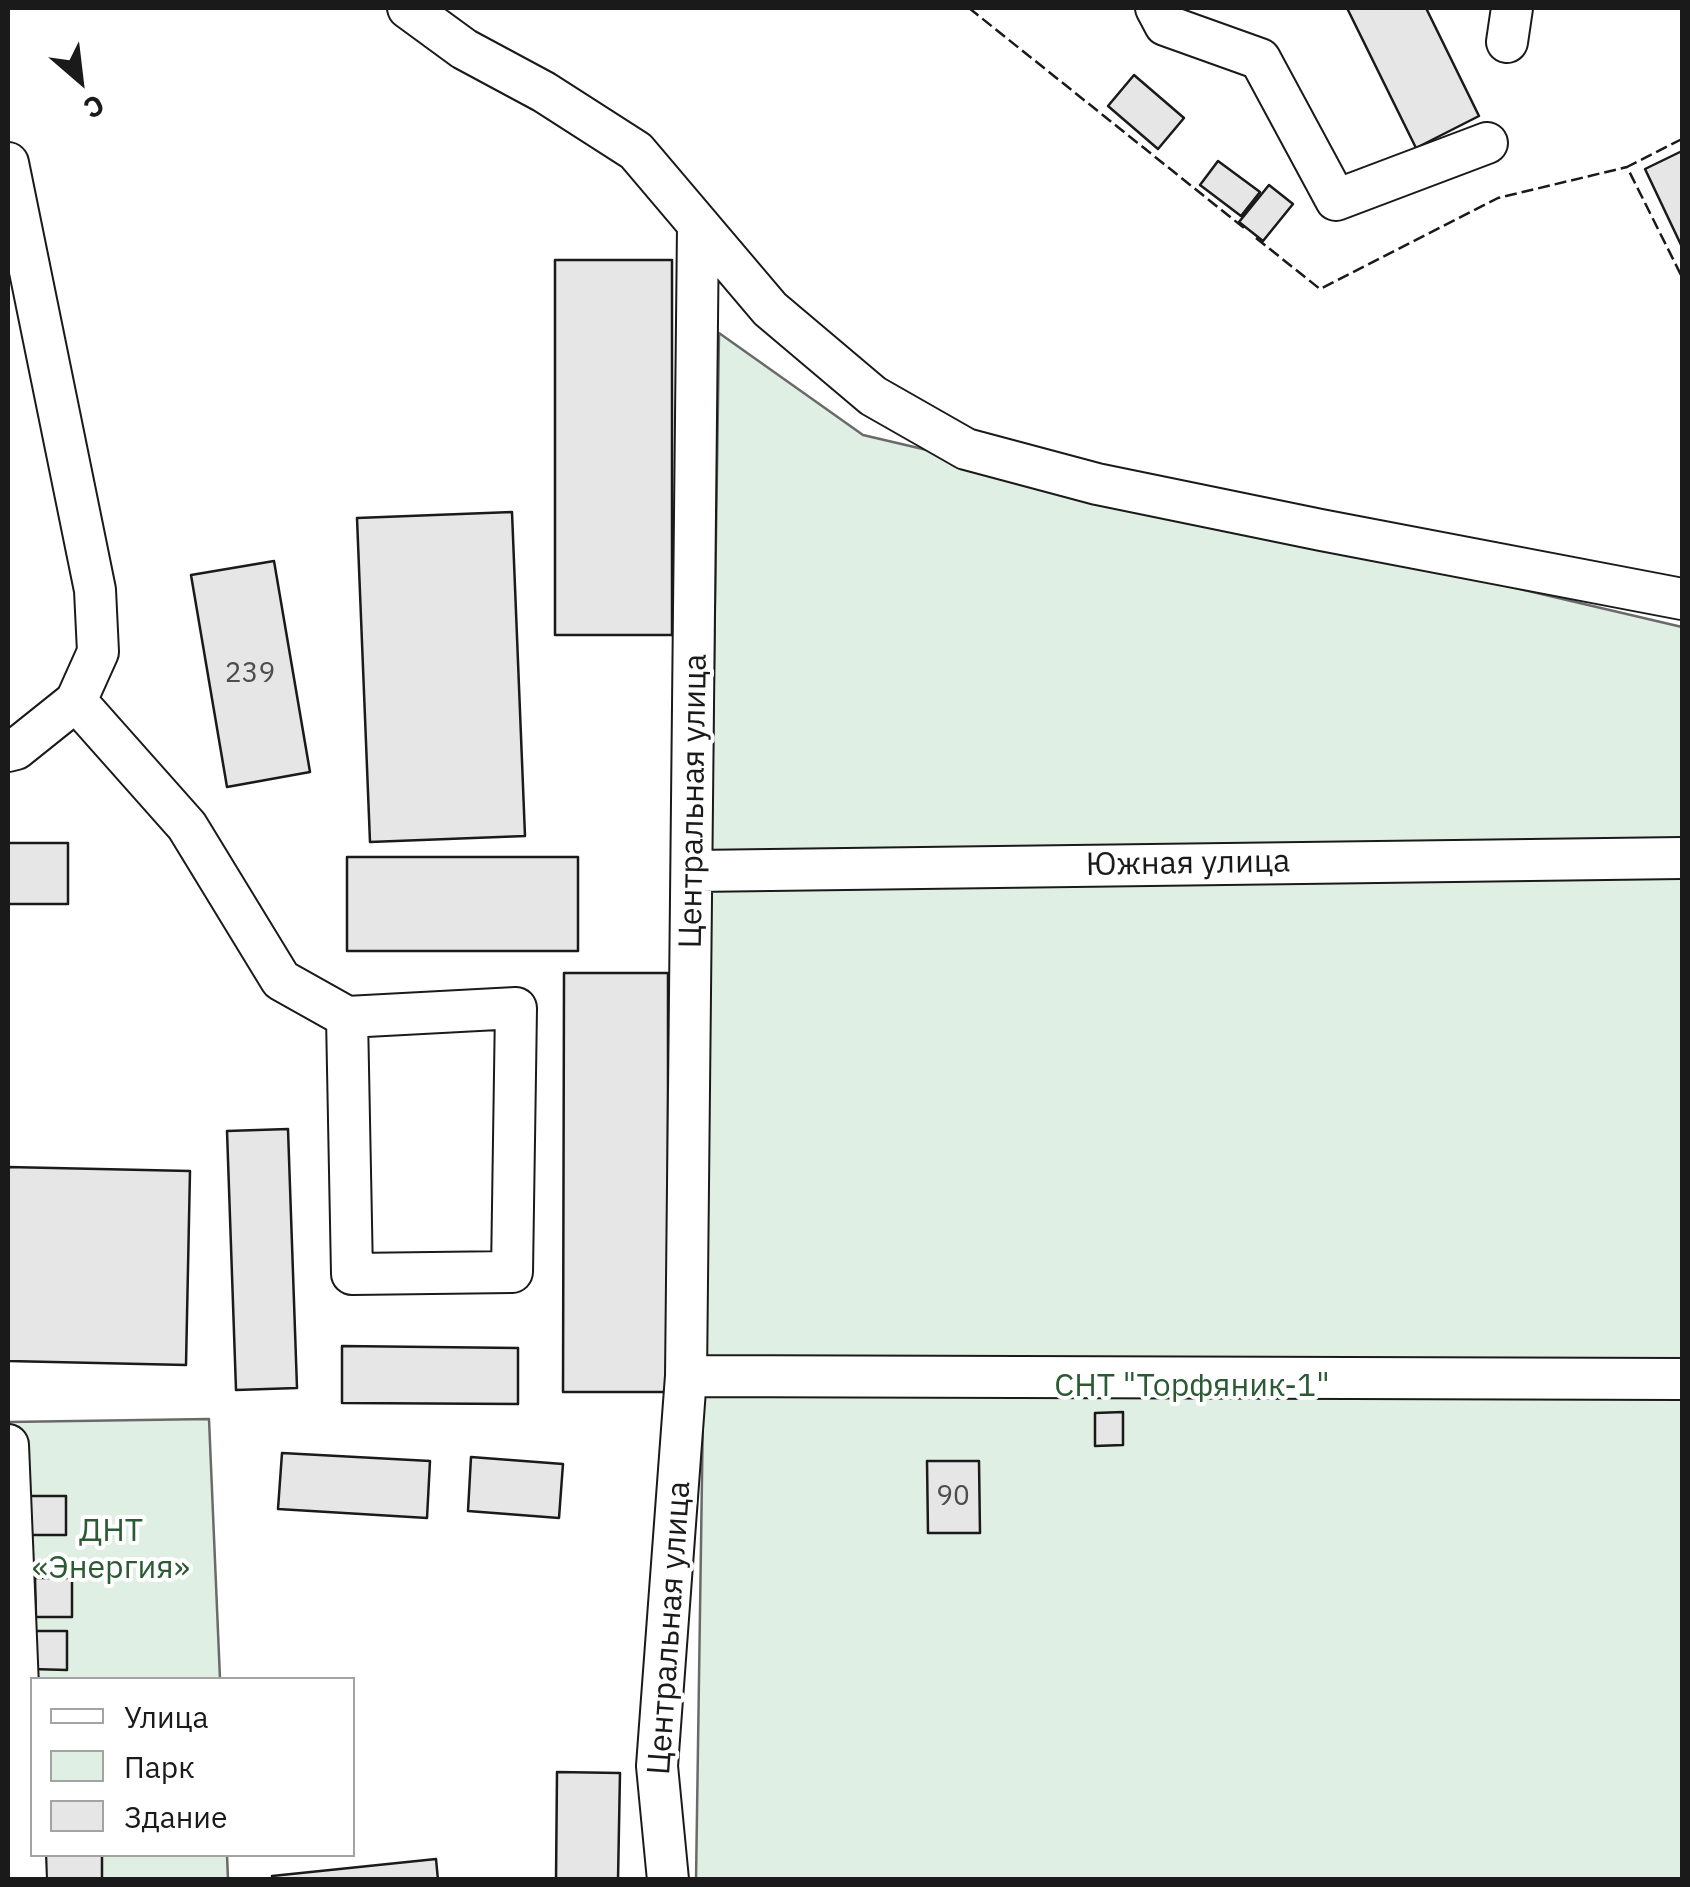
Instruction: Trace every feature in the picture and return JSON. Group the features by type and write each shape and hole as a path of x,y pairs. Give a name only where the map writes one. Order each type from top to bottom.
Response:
{"street":[{"path":"408,8 464,49 544,92 636,152 770,309 872,396 966,448 1116,488 1682,598"},
{"path":"1156,8 1165,25 1260,60 1336,200 1486,143"},
{"path":"8,164 95,590 98,652 76,701 16,749 8,751"},
{"name":"Центральная улица","path":"668,1880 657,1766 686,1376 698,226"},
{"path":"76,701 187,826 281,980 346,1017 516,1008 512,1272 352,1274 346,1017"},
{"name":"Южная улица","path":"694,870 1682,858"},
{"path":"686,1376 1682,1379"},
{"path":"8,1445 14,1738 26,1880"}],"green space":[{"name":"СНТ \"Торфяник-1\"","path":"719,333 863,435 1682,627 1682,1879 696,1880"},
{"name":"ДНТ «Энергия»","path":"209,1419 220,1677 30,1677 30,1857 227,1857 228,1879 8,1879 8,1422"}],"building":[{"path":"1347,8 1426,8 1479,116 1416,148"},
{"path":"1134,75 1184,118 1158,149 1108,106"},
{"path":"1682,151 1682,247 1645,169"},
{"path":"1218,161 1260,192 1241,216 1200,185"},
{"path":"1269,185 1293,204 1263,241 1239,222"},
{"path":"555,260 672,260 672,635 555,635"},
{"path":"512,512 525,836 370,842 357,518"},
{"path":"274,561 310,772 227,787 191,575"},
{"path":"8,843 68,843 68,904 8,904"},
{"path":"347,857 578,857 578,951 347,951"},
{"path":"564,973 668,973 668,1392 563,1392"},
{"path":"288,1129 297,1388 236,1390 227,1131"},
{"path":"8,1167 190,1171 186,1365 8,1361"},
{"path":"342,1346 518,1348 518,1404 342,1403"},
{"path":"1123,1412 1123,1445 1095,1446 1095,1413"},
{"path":"282,1453 430,1461 427,1518 278,1509"},
{"path":"471,1457 563,1464 559,1518 468,1511"},
{"path":"927,1461 979,1461 980,1533 928,1533"},
{"path":"29,1496 66,1496 66,1535 30,1535"},
{"path":"35,1578 72,1578 72,1617 36,1617"},
{"path":"31,1631 67,1631 67,1670 31,1669"},
{"path":"557,1772 620,1773 618,1880 556,1880"},
{"path":"46,1857 102,1857 102,1880 46,1880"},
{"path":"436,1859 438,1880 272,1880 272,1876"}],"fence":[{"path":"969,8 1244,228"},
{"path":"1682,139 1627,167 1682,277"},
{"path":"1256,238 1320,289 1498,198 1627,167"}]}
